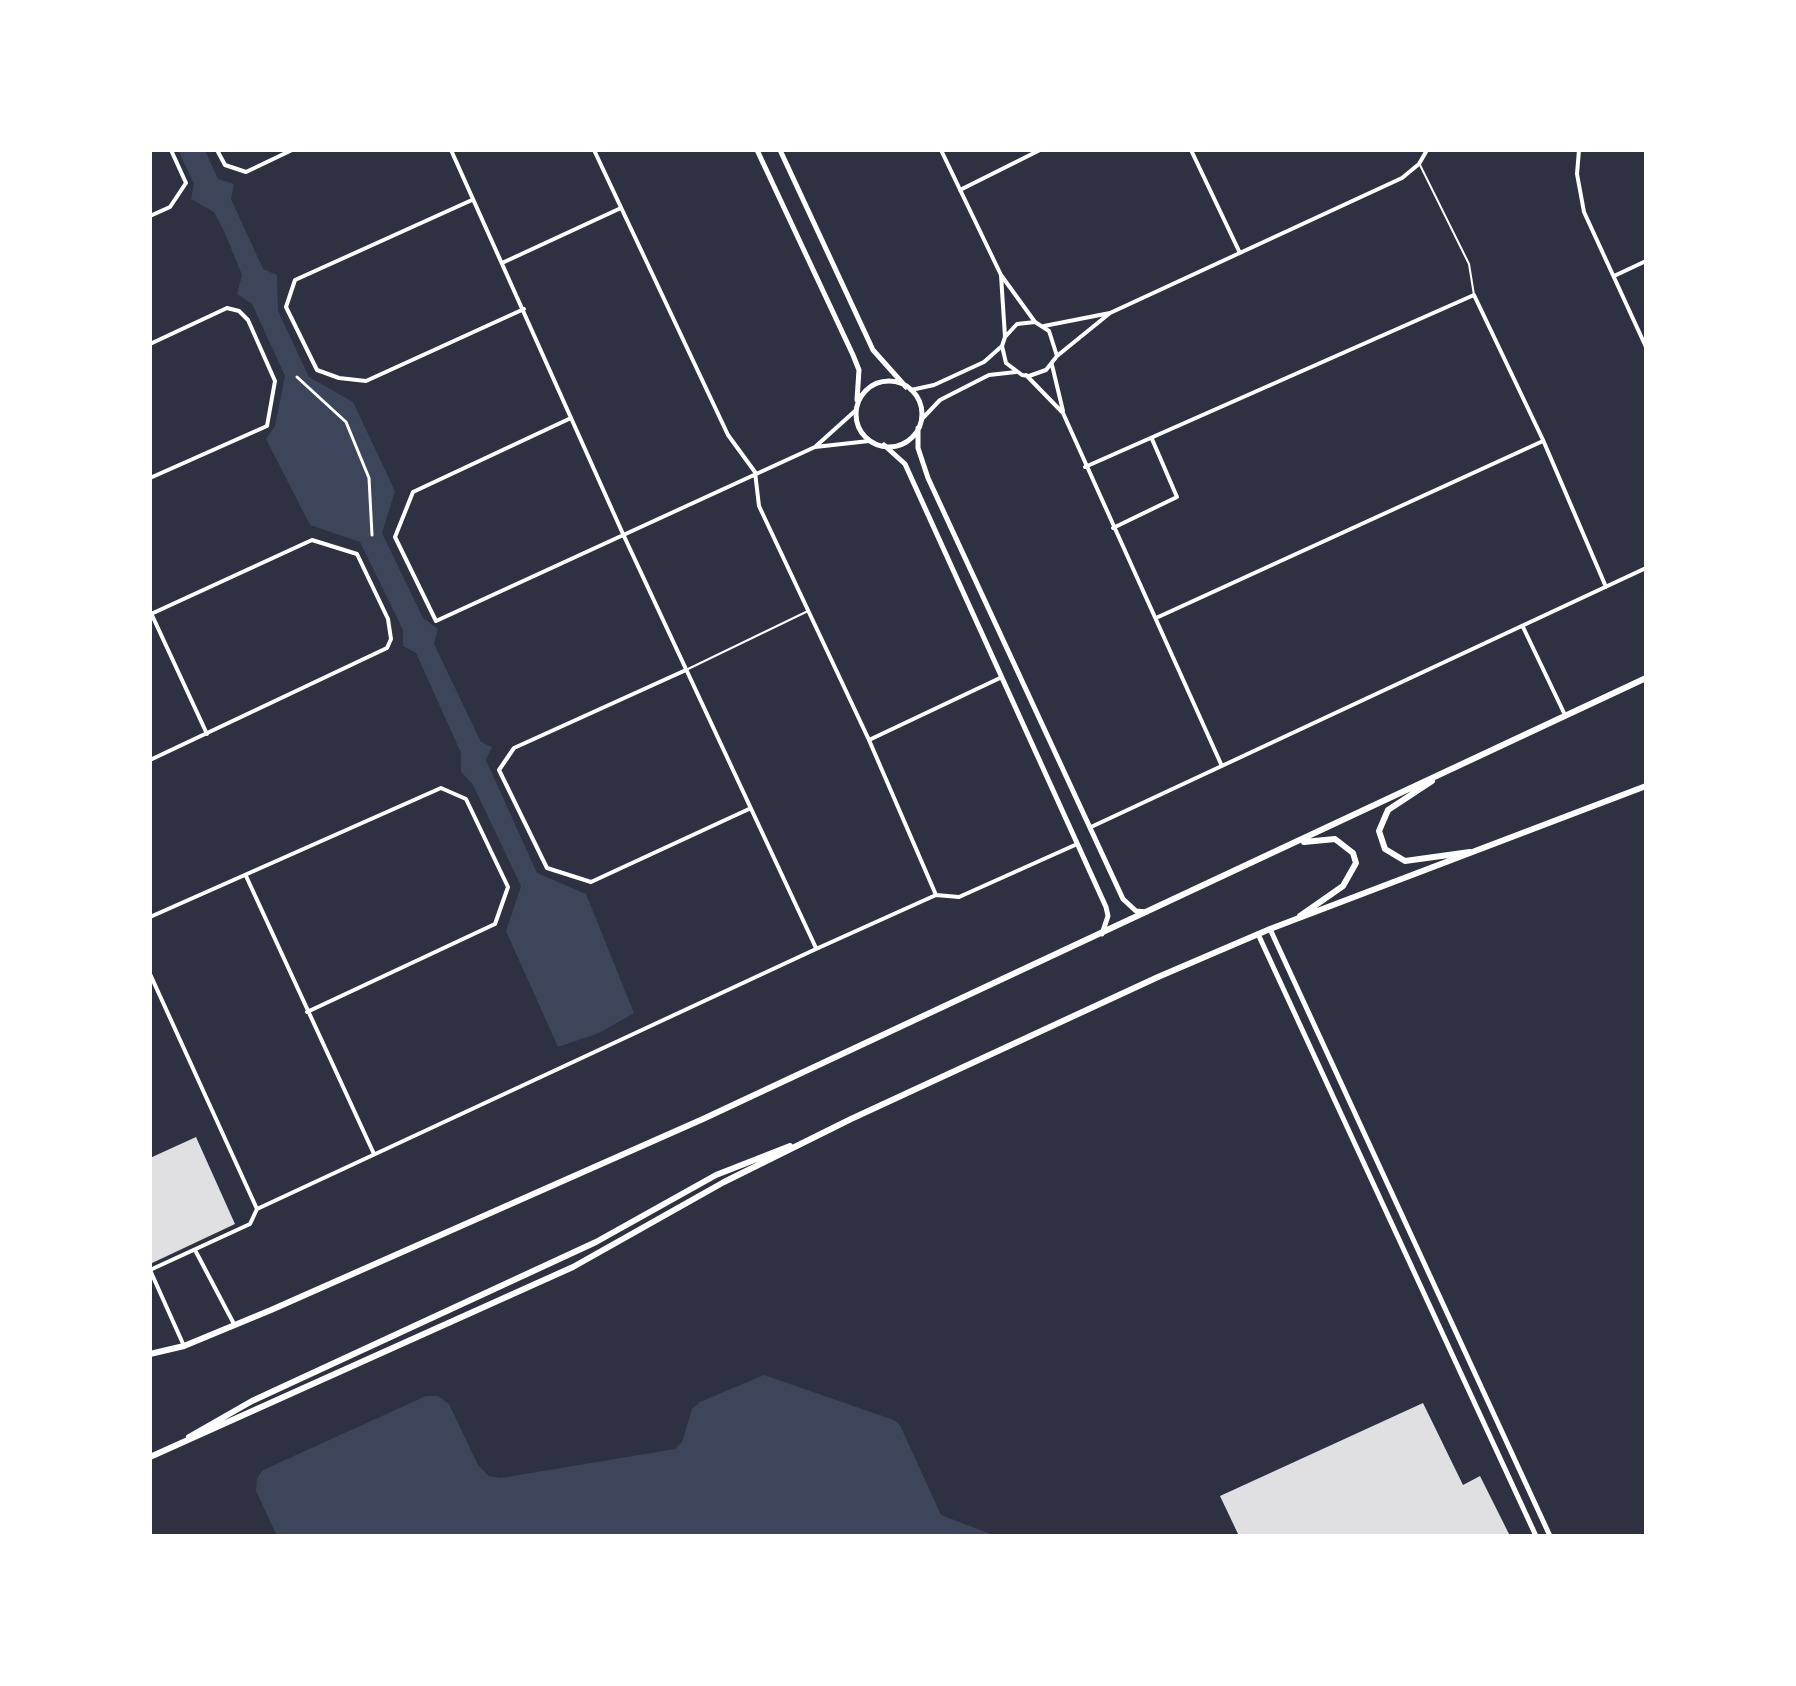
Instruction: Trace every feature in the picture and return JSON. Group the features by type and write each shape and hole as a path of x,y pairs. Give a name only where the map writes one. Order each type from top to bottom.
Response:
{"main road":[{"path":"150,1354 184,1346 703,1119 1152,912 1646,678"},
{"path":"1451,768 1388,810 1382,819 1380,840 1385,849 1405,861 1482,850"},
{"path":"150,1457 545,1280 651,1226 724,1182 946,1073 1270,929 1646,786"},
{"path":"1295,920 1343,886 1356,863 1353,853 1335,839 1296,843"},
{"path":"176,1446 202,1427 252,1401 596,1242 716,1175 810,1139"}],"street":[{"path":"150,216 170,207 186,183 171,150"},
{"path":"217,150 225,165 246,172 292,150"},
{"path":"451,150 623,534 816,949"},
{"path":"594,150 728,435 755,472 759,506 869,740 936,895"},
{"path":"757,150 859,370 855,411 861,433 869,441"},
{"path":"780,150 873,350 921,402 918,448 928,478 1123,899 1136,911 1152,912"},
{"path":"941,150 1001,275 1035,322 1044,326 1054,338 1057,356"},
{"path":"960,190 1040,150"},
{"path":"1191,150 1239,251"},
{"path":"921,420 940,400 989,375 1016,372 1038,374 1110,313 1402,178 1419,164 1427,150"},
{"path":"1579,150 1577,174 1584,212 1646,347"},
{"path":"473,200 295,280 286,307 317,370 339,378 366,381 524,309"},
{"path":"502,263 621,208"},
{"path":"1614,276 1646,261"},
{"path":"857,400 879,382 889,381 908,389 934,385 984,362 1002,346 1005,337 1001,275"},
{"path":"1085,467 1474,295 1543,440 1606,587"},
{"path":"150,344 227,308 239,311 248,320 275,381 267,426 150,478"},
{"path":"1044,326 1110,313"},
{"path":"1005,337 1017,324 1035,322"},
{"path":"1002,346 1006,363 1016,372"},
{"path":"1052,363 1063,413 1085,467 1221,764"},
{"path":"1026,375 1063,413"},
{"path":"297,377 346,422 369,478 372,535"},
{"path":"815,447 855,411"},
{"path":"571,418 413,492 395,537 436,621 815,447 869,441 884,445 905,442 918,428"},
{"path":"1113,528 1177,497 1152,439"},
{"path":"1156,618 1543,440"},
{"path":"884,445 905,464 1075,845 1106,907 1108,916 1101,935"},
{"path":"150,760 207,734 387,648 391,639 388,619 357,554 312,540 150,613 207,734"},
{"path":"1091,827 1646,568"},
{"path":"1523,627 1565,715"},
{"path":"686,670 514,748 499,770 547,868 591,882 749,809"},
{"path":"869,740 1000,678"},
{"path":"150,917 441,788 466,799 508,887 495,924 307,1012"},
{"path":"184,1346 150,1270 250,1224 257,1209 936,895 959,897 1075,845"},
{"path":"246,875 374,1154"},
{"path":"1270,929 1550,1536"},
{"path":"1258,934 1536,1536"},
{"path":"150,974 257,1209"},
{"path":"195,1250 234,1324"}],"lane":[{"path":"1419,164 1469,264 1474,295"},
{"path":"686,670 809,611"}],"shaded area":[{"path":"178,150 205,150 218,179 234,184 231,199 263,269 277,275 278,311 309,377 353,402 395,491 382,533 423,618 438,629 434,644 481,742 492,747 486,760 537,873 586,894 634,1013 599,1033 558,1047 506,931 521,886 473,785 461,772 461,753 416,653 403,646 403,630 360,542 310,525 266,439 275,426 285,376 252,304 237,294 242,275 214,212 191,199 194,184"},
{"path":"764,1375 894,1420 900,1425 941,1515 996,1536 277,1536 256,1491 257,1478 263,1470 426,1396 438,1396 449,1404 478,1465 489,1476 501,1478 675,1449 682,1442 692,1409 700,1402"}],"building":[{"path":"196,1137 235,1224 150,1264 150,1158"},
{"path":"1423,1403 1463,1485 1480,1476 1510,1536 1239,1536 1220,1496"}]}
